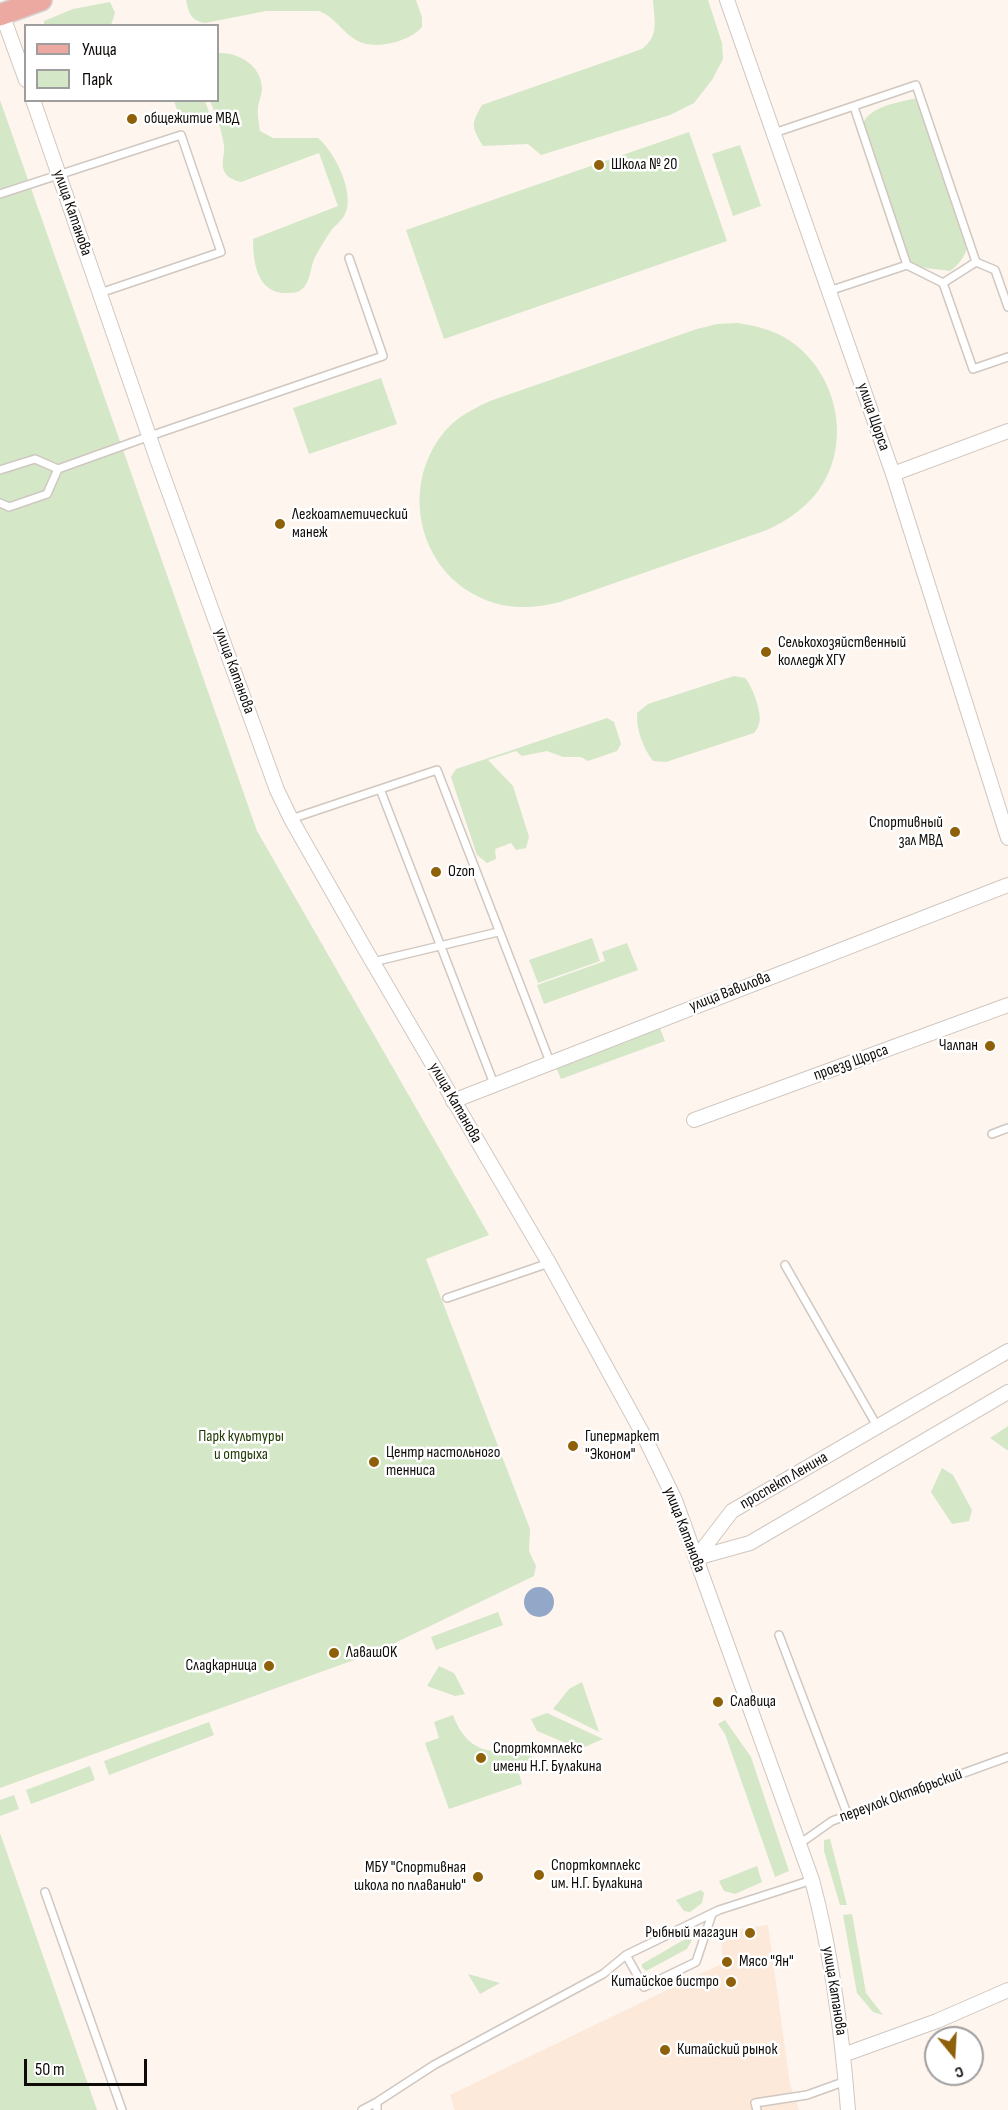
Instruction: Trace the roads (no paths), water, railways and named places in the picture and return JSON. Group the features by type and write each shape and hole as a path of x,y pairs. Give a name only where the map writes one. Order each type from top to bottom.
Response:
{"main road":[{"path":"1,14 41,0"}],"street":[{"name":"улица Щорса","path":"727,0 893,474 1008,838"},
{"path":"1,14 24,75"},
{"name":"улица Катанова","path":"34,102 277,790 291,819 373,962 549,1263 644,1436 675,1500 812,1880 822,1915 843,2055 848,2110"},
{"path":"893,474 1008,431"},
{"name":"улица Вавилова","path":"453,1101 1008,885"},
{"name":"проезд Щорса","path":"694,1120 1008,1005"},
{"name":"проспект Ленина","path":"696,1558 732,1511 1008,1351"},
{"path":"696,1558 750,1543 1008,1392"},
{"path":"843,2055 937,2021 1008,1990"}],"lane":[{"path":"774,133 916,85 976,262 995,270 1008,307"},
{"path":"854,107 907,265 943,283 973,369 1008,357"},
{"path":"0,194 181,135 221,252 100,293"},
{"path":"0,471 35,459 58,469 383,356 349,258"},
{"path":"943,283 976,262"},
{"path":"829,291 907,265"},
{"path":"0,503 9,507 47,494 58,469"},
{"path":"291,819 437,770 550,1062"},
{"path":"380,789 494,1084"},
{"path":"373,962 498,932"},
{"path":"992,1134 1008,1128"},
{"path":"447,1298 549,1263"},
{"path":"785,1265 877,1426"},
{"path":"779,1635 848,1816"},
{"name":"переулок Октябрьский","path":"798,1845 832,1821 1008,1757"},
{"path":"362,2110 377,2106 434,2066 603,1974 626,1955 719,1910 812,1880"},
{"path":"45,1892 122,2110"},
{"path":"626,1955 644,1987 696,1962 712,1914"},
{"path":"757,2110 755,2103 807,2095 846,2081"}],"water":[{"path":"539,1587 550,1591 554,1602 550,1613 539,1617 528,1613 524,1602 528,1591"}],"place":[{"name":"общежитие МВД","path":"132,119"},
{"name":"Школа № 20","path":"599,165"},
{"name":"Легкоатлетический манеж","path":"280,524"},
{"name":"Селькохозяйственный колледж ХГУ","path":"766,652"},
{"name":"Спортивный зал МВД","path":"955,832"},
{"name":"Ozon","path":"436,872"},
{"name":"Чалпан","path":"990,1046"},
{"name":"Гипермаркет \"Эконом\"","path":"573,1446"},
{"name":"Центр настольного тенниса","path":"374,1462"},
{"name":"ЛавашOK","path":"334,1653"},
{"name":"Сладкарница","path":"269,1666"},
{"name":"Славица","path":"718,1702"},
{"name":"Спорткомплекс имени Н.Г. Булакина","path":"481,1758"},
{"name":"Спорткомплекс им. Н.Г. Булакина","path":"539,1875"},
{"name":"МБУ \"Спортивная школа по плаванию\"","path":"478,1877"},
{"name":"Рыбный магазин","path":"750,1933"},
{"name":"Мясо \"Ян\"","path":"727,1962"},
{"name":"Китайское бистро","path":"731,1982"},
{"name":"Китайский рынок","path":"665,2050"}],"park label":[{"name":"Парк культуры и отдыха","path":"241,1446"}]}
